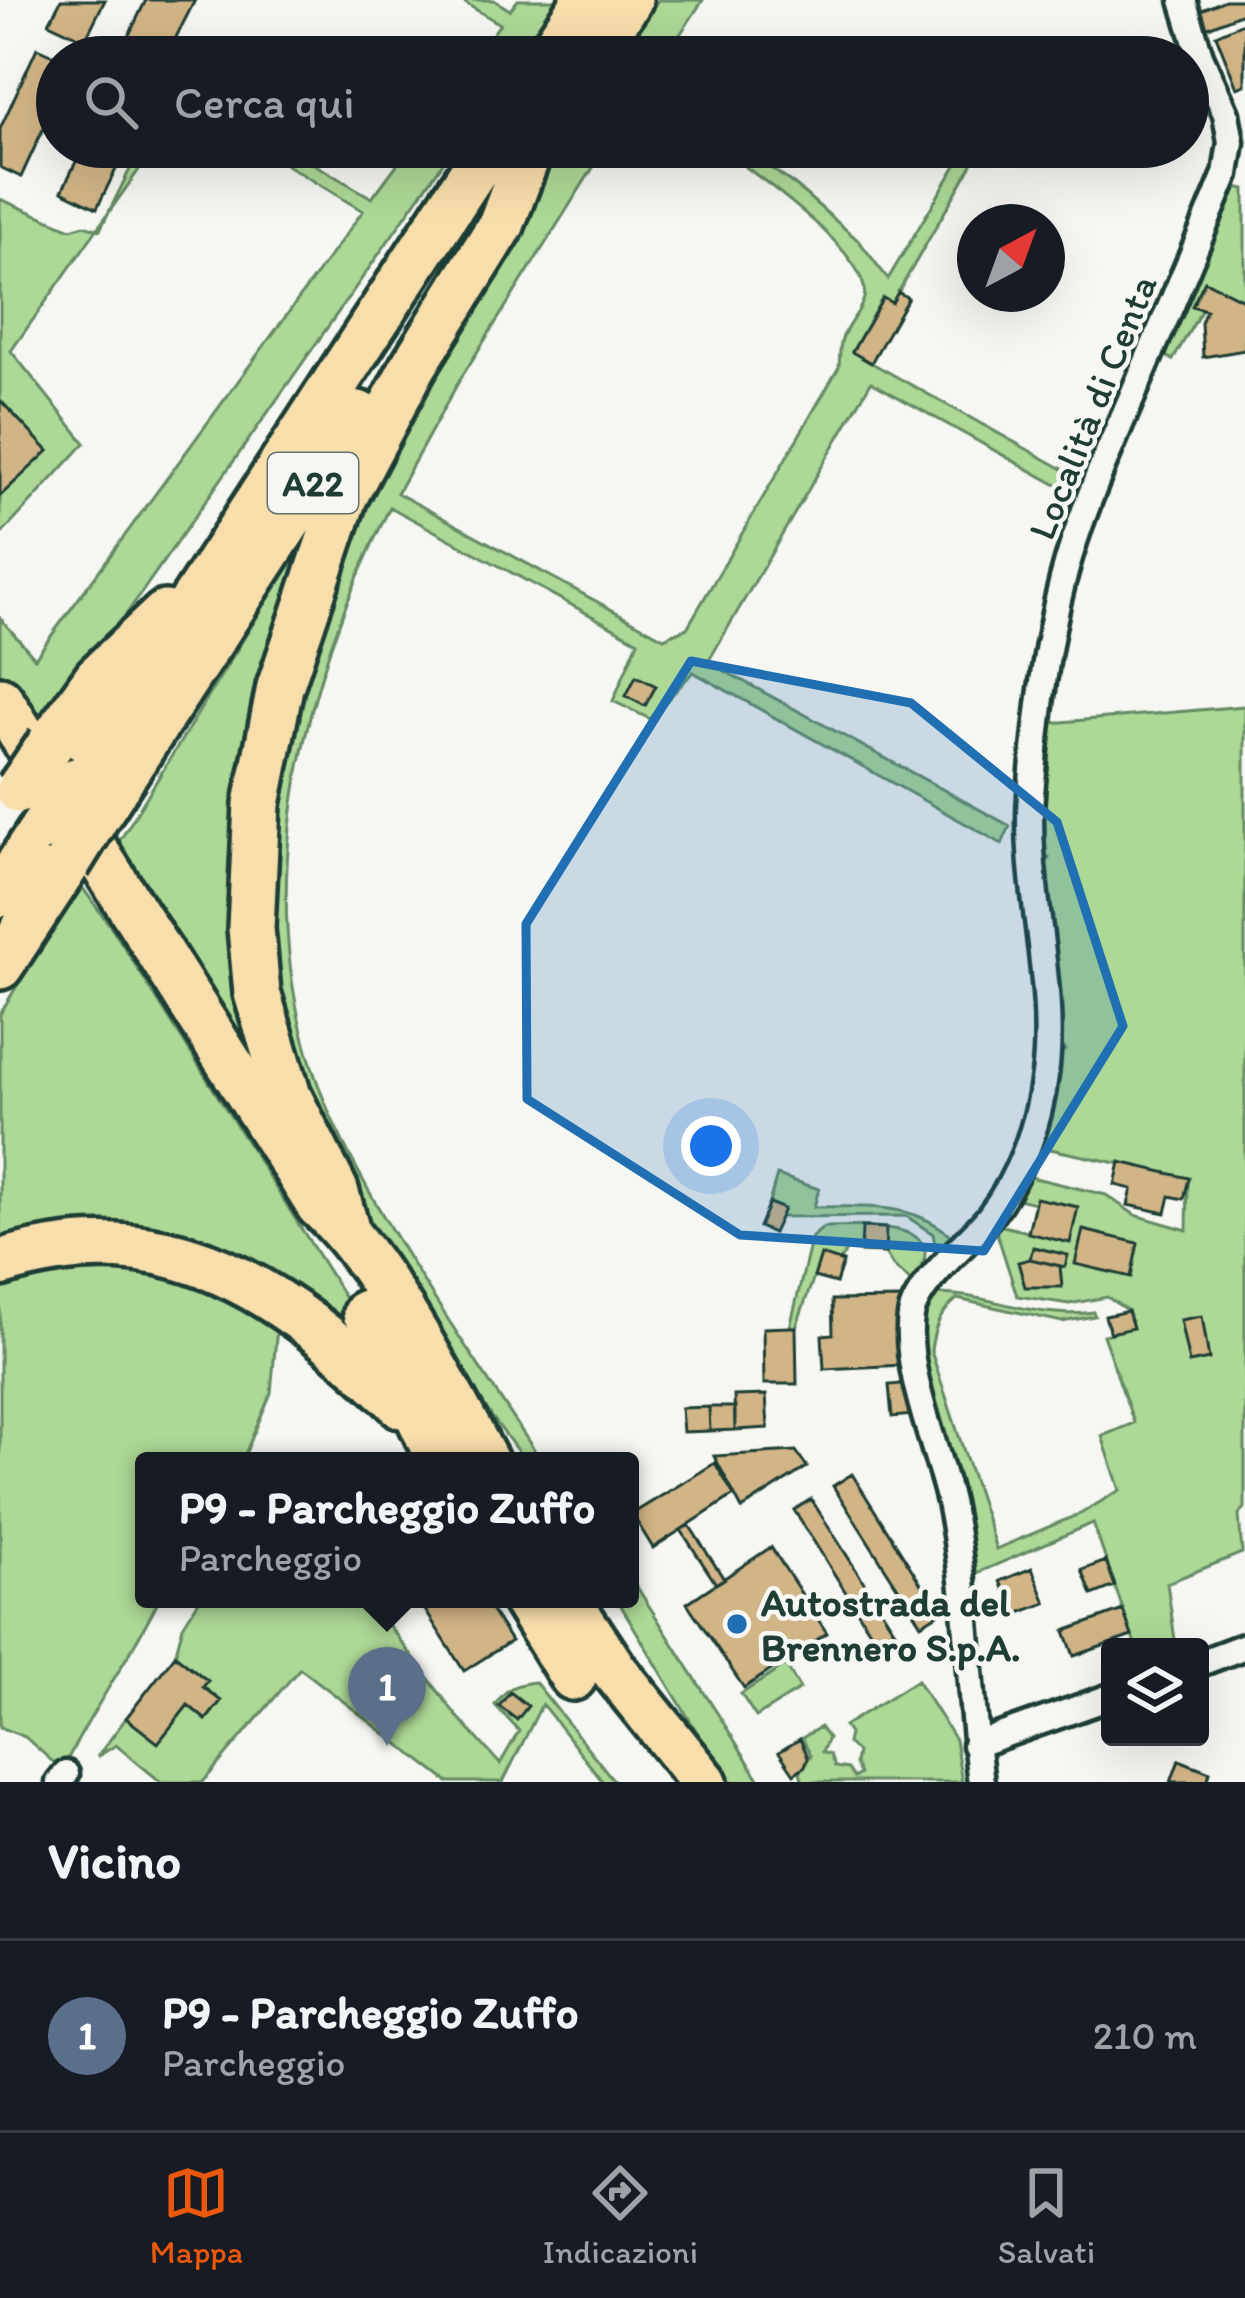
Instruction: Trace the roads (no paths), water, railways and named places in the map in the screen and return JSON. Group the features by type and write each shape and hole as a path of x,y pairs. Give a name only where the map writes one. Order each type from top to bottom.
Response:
{"highway":[{"path":"562,36 586,0"},
{"path":"605,36 628,0"},
{"name":"A22","path":"87,798 216,566 502,168"},
{"name":"A22","path":"0,894 32,824 87,798 503,168"},
{"path":"471,1452 346,1229 335,1190 288,1096 257,993 251,928 257,804 280,687 344,497 413,367 501,225 512,168"},
{"path":"32,824 51,742 97,678 216,566"},
{"path":"0,700 319,1204 346,1229"},
{"path":"0,738 384,1341 418,1420"},
{"name":"A22","path":"0,966 32,824"},
{"path":"0,1263 28,1254 108,1246 206,1264 278,1300 320,1330 418,1420 469,1452"},
{"path":"531,1608 573,1677"},
{"path":"551,1608 598,1681 673,1738"},
{"path":"573,1608 614,1670 673,1738"},
{"path":"599,1608 673,1738 704,1782"}],"street":[{"name":"Località di Centa","path":"1183,0 1194,36"},
{"name":"Località di Centa","path":"981,1782 958,1554 950,1502 918,1382 911,1314 922,1292 991,1214 1012,1180 1029,1142 1043,1088 1047,1047 1031,814 1050,645 1063,579 1090,494 1226,174 1230,153 1226,114 1209,76"},
{"path":"1209,1660 1245,1646"},
{"path":"975,1745 1101,1699"}],"place":[{"name":"Autostrada del Brennero S.p.A.","path":"737,1624"},
{"name":"P9 - Parcheggio Zuffo","path":"387,1746"}]}
